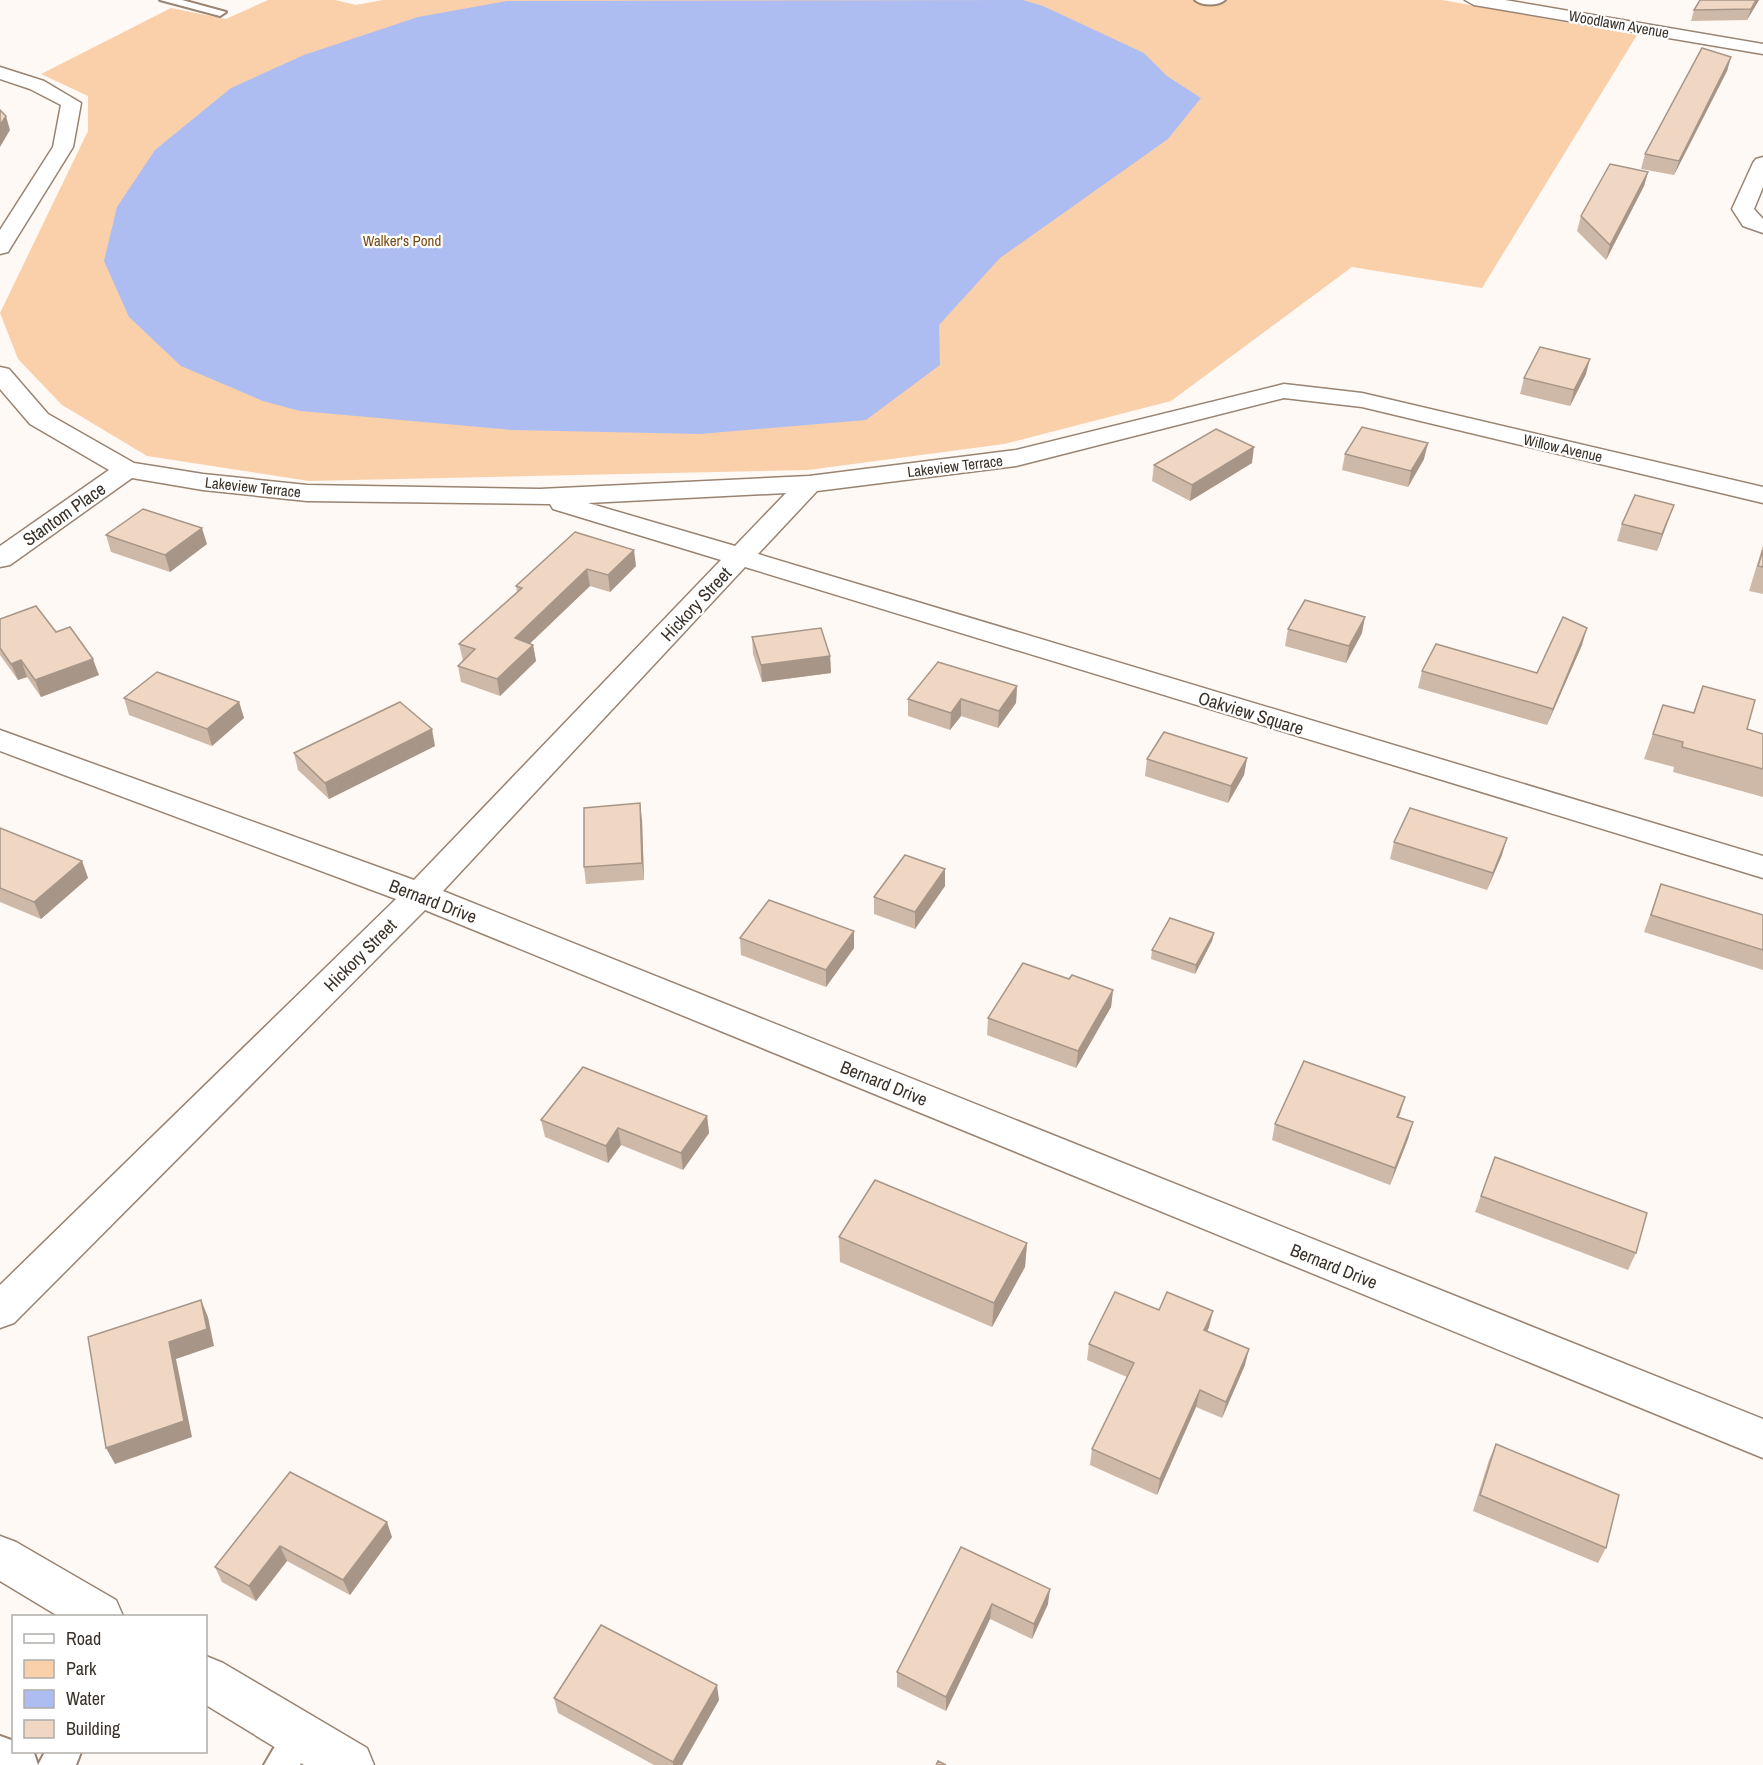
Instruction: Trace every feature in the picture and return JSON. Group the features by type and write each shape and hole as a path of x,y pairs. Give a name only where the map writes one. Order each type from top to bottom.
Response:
{"street":[{"name":"Woodlawn Avenue","path":"1474,0 1763,49"},
{"path":"0,247 63,147 71,103 37,85 1,73"},
{"path":"1763,163 1743,209 1751,221 1763,227"},
{"name":"Lakeview Terrace","path":"0,374 39,419 127,469 203,482 307,493 540,497 809,484 1016,458 1284,391 1362,400"},
{"name":"Willow Avenue","path":"1362,400 1763,495"},
{"name":"Stantom Place","path":"0,559 127,469"},
{"name":"Hickory Street","path":"5,1297 420,895 809,484"},
{"name":"Lakeview Terrace","path":"540,497 739,558"},
{"name":"Oakview Square","path":"739,558 1763,867"},
{"name":"Bernard Drive","path":"0,740 420,895 1763,1439"},
{"path":"0,1557 97,1615"},
{"path":"207,1680 291,1750 350,1765"}],"lane":[{"path":"166,0 220,12"},
{"path":"1201,0 1220,0"},
{"path":"0,1752 22,1765"},
{"path":"55,1765 64,1753"}],"green space":[{"name":"Walker's Pond","path":"268,0 335,0 356,5 383,0 1442,0 1637,35 1482,288 1352,267 1171,401 1004,444 808,470 309,481 147,456 62,405 18,359 0,313 88,131 88,96 41,74 171,8 226,19"}],"water":[{"path":"1023,0 1043,6 1144,53 1167,76 1201,98 1168,139 1000,258 939,325 940,365 866,420 700,434 512,430 300,411 263,401 181,366 129,317 104,261 117,207 155,150 231,88 304,55 418,17 507,1"}],"building":[{"path":"1700,0 1756,0 1751,9 1694,10"},
{"path":"1702,48 1731,57 1679,161 1645,154"},
{"path":"0,110 6,116 0,125"},
{"path":"1610,164 1648,172 1610,245 1581,216"},
{"path":"1540,347 1590,359 1574,390 1524,378"},
{"path":"1362,427 1428,443 1411,471 1345,454"},
{"path":"1216,429 1254,447 1192,485 1154,465"},
{"path":"1635,495 1674,505 1662,534 1622,524"},
{"path":"143,509 202,528 165,555 106,535"},
{"path":"575,532 634,550 608,575 587,569 515,638 533,645 497,679 458,666 475,649 459,644 522,588 516,586"},
{"path":"1763,550 1763,567 1758,566"},
{"path":"1305,600 1365,617 1349,646 1288,629"},
{"path":"36,606 56,632 70,627 93,659 35,680 21,660 11,664 0,648 0,619"},
{"path":"1563,617 1587,628 1553,709 1422,671 1436,644 1537,673"},
{"path":"821,628 830,656 761,665 752,637"},
{"path":"938,662 1017,686 999,711 961,699 951,713 908,699"},
{"path":"157,672 239,702 207,729 124,698"},
{"path":"1703,686 1755,700 1747,729 1763,734 1763,769 1682,747 1683,742 1653,734 1663,705 1694,713"},
{"path":"400,702 432,729 325,783 294,753"},
{"path":"1164,732 1247,758 1231,786 1147,759"},
{"path":"640,803 642,863 584,867 584,808"},
{"path":"1410,808 1507,838 1493,873 1394,842"},
{"path":"0,828 82,861 34,902 0,888"},
{"path":"905,855 945,869 915,912 874,897"},
{"path":"1661,884 1763,915 1763,950 1651,915"},
{"path":"769,900 854,931 826,970 740,938"},
{"path":"1170,918 1214,933 1196,965 1152,950"},
{"path":"1023,963 1069,979 1072,975 1113,990 1078,1051 988,1018"},
{"path":"1304,1061 1405,1097 1397,1117 1413,1122 1395,1168 1275,1124"},
{"path":"583,1067 707,1116 681,1153 618,1128 606,1146 541,1120"},
{"path":"1495,1157 1647,1213 1636,1253 1481,1196"},
{"path":"875,1180 1027,1243 994,1303 839,1237"},
{"path":"1115,1292 1159,1310 1167,1292 1213,1311 1204,1330 1249,1349 1226,1402 1200,1390 1160,1479 1092,1449 1134,1363 1089,1344"},
{"path":"201,1300 207,1329 169,1342 184,1421 106,1448 88,1337"},
{"path":"1496,1444 1619,1495 1606,1548 1480,1495"},
{"path":"290,1472 387,1522 343,1580 280,1546 249,1586 215,1567"},
{"path":"961,1547 1050,1589 1034,1624 992,1604 946,1697 897,1672"},
{"path":"601,1625 717,1685 673,1762 554,1698"}]}
